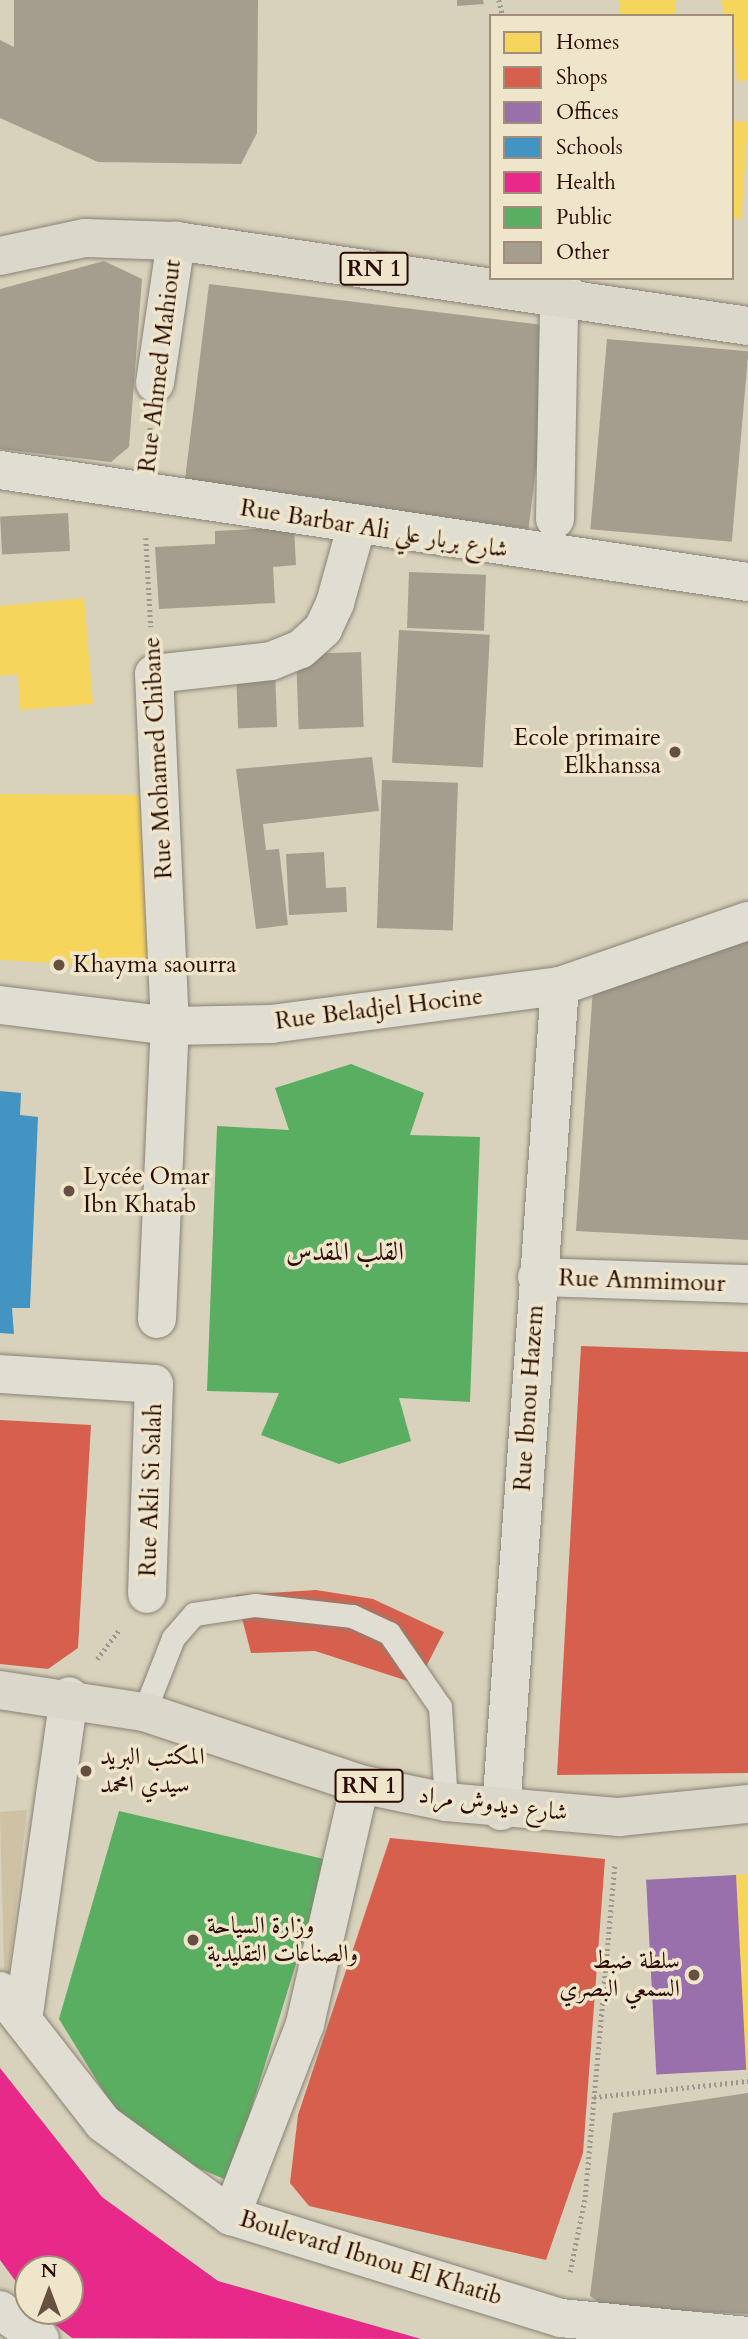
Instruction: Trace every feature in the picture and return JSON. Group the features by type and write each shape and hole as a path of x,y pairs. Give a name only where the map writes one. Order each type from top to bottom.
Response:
{"main road":[{"name":"RN 1","path":"0,256 85,238 176,241 569,296 748,326"},
{"name":"شارع ديدوش مراد","path":"0,1689 69,1696 145,1712 360,1784 501,1811 619,1817 748,1804"}],"street":[{"name":"Rue Ahmed Mahiout","path":"155,383 176,241"},
{"path":"555,519 559,312 569,296"},
{"name":"Rue Barbar Ali شارع بربار علي","path":"0,470 144,491 356,528 748,582"},
{"path":"154,674 271,661 301,649 329,616 356,528"},
{"name":"Rue Mohamed Chibane","path":"154,674 170,1026 157,1320"},
{"name":"Rue Beladjel Hocine","path":"0,1005 170,1026 271,1024 560,986 748,921"},
{"name":"Rue Ibnou Hazem","path":"501,1811 537,1277 560,986"},
{"name":"Rue Ammimour","path":"537,1277 748,1284"},
{"name":"Rue Akli Si Salah","path":"0,1374 154,1384 147,1594"},
{"path":"11,2005 69,1696"},
{"path":"231,2216 304,2024 360,1784"},
{"name":"Boulevard Ibnou El Khatib","path":"11,2005 103,2123 231,2216 561,2318 748,2336"},
{"path":"0,2310 40,2339"}],"lane":[{"path":"145,1712 173,1638 194,1614 256,1605 352,1616 389,1633 440,1707 446,1802"}],"path":[{"name":"Rue Ahmed Mahiout","path":"144,491 155,383"},
{"name":"Rue Mohamed Chibane","path":"144,491 154,674"},
{"name":"Rue Akli Si Salah","path":"69,1696 147,1594"},
{"path":"561,2318 584,2197 619,1817"},
{"path":"594,2097 748,2081"}],"shaded area":[{"path":"27,1810 5,2005 0,1812"}],"building: Homes":[{"path":"620,0 675,0 675,14 620,14"},
{"path":"721,0 748,0 748,80 737,82 734,14 724,14"},
{"path":"734,121 748,122 741,219 734,218"},
{"path":"84,598 93,704 20,710 18,674 0,676 0,606"},
{"path":"0,794 139,795 153,969 0,960"},
{"path":"748,1874 748,2070 745,2070 736,1875"}],"building: Shops":[{"path":"581,1346 748,1352 748,1773 557,1775"},
{"path":"0,1420 91,1425 78,1648 48,1669 0,1664"},
{"path":"316,1590 373,1599 444,1632 417,1684 315,1651 251,1653 236,1595"},
{"path":"390,1838 605,1859 583,2153 546,2260 309,2206 290,2183 298,2115"}],"building: Offices":[{"name":"سلطة ضبط السمعي البصري","path":"736,1875 746,2070 656,2074 646,1880"}],"building: Schools":[{"path":"0,1091 21,1093 20,1115 38,1117 30,1308 12,1308 14,1334 0,1333"}],"building: Health":[{"path":"0,2068 102,2197 218,2281 421,2339 72,2338 55,2325 84,2325 84,2255 14,2255 14,2279 0,2260"}],"building: Public":[{"path":"351,1064 424,1093 410,1135 480,1137 470,1402 399,1398 411,1441 339,1464 261,1435 279,1393 207,1391 217,1126 289,1130 275,1088"},
{"name":"وزارة السياحة والصناعات التقليدية","path":"119,1811 328,1860 229,2181 134,2141 59,2019"}],"building: Other":[{"path":"14,0 258,0 257,133 241,164 98,162 0,118 0,40 14,47"},
{"path":"457,0 483,0 484,4 457,6"},
{"path":"104,261 142,279 129,447 111,462 0,449 0,289"},
{"path":"209,284 553,326 529,529 184,486"},
{"path":"607,339 748,351 732,542 590,529"},
{"path":"68,513 70,551 2,555 0,517"},
{"path":"294,527 296,565 273,567 275,603 159,609 155,547 215,544 215,531"},
{"path":"409,572 486,575 484,631 407,628"},
{"path":"399,630 490,635 483,768 392,763"},
{"path":"361,652 364,727 299,729 296,654"},
{"path":"275,668 277,727 238,728 236,669"},
{"path":"372,757 379,811 263,824 266,850 279,849 288,925 256,929 236,769"},
{"path":"382,780 458,783 453,931 377,928"},
{"path":"324,852 326,888 346,887 347,912 289,915 286,854"},
{"path":"748,933 748,1240 576,1231 593,988"},
{"path":"748,2093 748,2314 606,2307 590,2296 613,2113"}],"place":[{"name":"Ecole primaire Elkhanssa","path":"675,752"},
{"name":"Khayma saourra","path":"59,965"},
{"name":"Lycée Omar Ibn Khatab","path":"69,1191"},
{"name":"المكتب البريد سيدي امحمد","path":"86,1771"},
{"name":"وزارة السياحة والصناعات التقليدية","path":"193,1940"},
{"name":"سلطة ضبط السمعي البصري","path":"694,1975"}],"district":[{"name":"القلب المقدس","path":"345,1252"}]}
